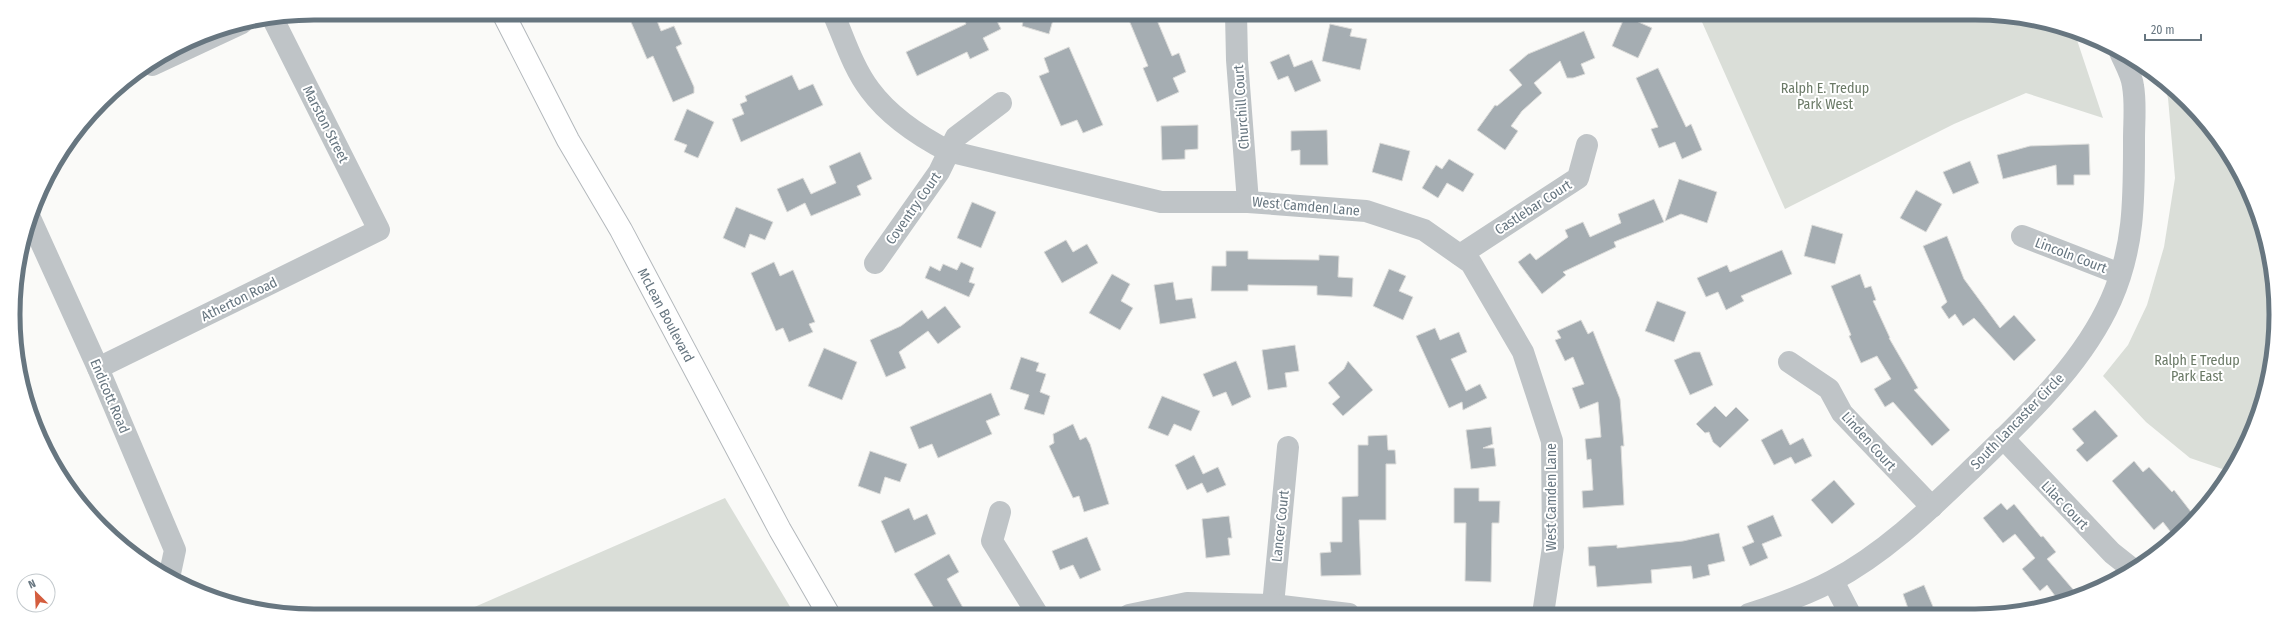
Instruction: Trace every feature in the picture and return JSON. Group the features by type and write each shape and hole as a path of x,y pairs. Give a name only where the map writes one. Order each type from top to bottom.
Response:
{"main road":[{"name":"McLean Boulevard","path":"507,20 568,140 621,230 780,530 826,609"}],"street":[{"name":"West Camden Lane","path":"836,20 855,64 870,90 892,114 920,137 948,151 1161,202 1248,202 1366,211 1424,230 1471,263 1523,352 1552,441 1553,547 1544,609"},
{"name":"Churchill Court","path":"1236,20 1237,60 1248,202"},
{"name":"Marston Street","path":"275,23 379,230"},
{"name":"South Lancaster Circle","path":"1764,609 1796,598 1833,581 1879,552 1932,507 2052,389 2086,344 2111,300 2131,234 2134,201 2133,86 2123,60"},
{"name":"Coventry Court","path":"875,263 939,172 956,137 1001,103"},
{"name":"Castlebar Court","path":"1460,255 1578,178 1587,145"},
{"name":"Endicott Road","path":"34,226 98,368 175,550 170,572"},
{"name":"Atherton Road","path":"98,368 379,230"},
{"name":"Lincoln Court","path":"2022,236 2120,274"},
{"name":"Linden Court","path":"1789,362 1829,389 1842,413 1932,507"},
{"name":"Lilac Court","path":"2003,438 2112,553 2128,566"},
{"name":"Lancer Court","path":"1273,604 1288,447"},
{"path":"1000,512 992,541 1034,609"},
{"path":"1833,581 1847,609"},
{"path":"1158,609 1187,603 1273,604 1311,609"}],"green space":[{"name":"Ralph E. Tredup Park West","path":"1701,20 1974,20 2032,26 2051,30 2076,38 2103,118 2026,93 1954,124 1785,209"},
{"name":"Ralph E Tredup Park East","path":"2165,90 2196,120 2230,167 2247,202 2259,238 2266,276 2269,314 2268,334 2259,391 2247,427 2239,445 2225,470 2190,458 2146,422 2103,376 2128,345 2147,305 2164,247 2175,178 2168,98"},
{"path":"725,498 791,609 470,609"}],"building":[{"path":"636,20 657,20 661,31 674,26 682,44 676,47 694,87 694,93 673,102 653,56 647,59 631,22"},
{"path":"964,20 996,20 1001,29 983,38 989,50 970,59 967,52 917,76 906,52 966,24"},
{"path":"1023,20 1053,20 1049,34 1022,26"},
{"path":"1129,20 1157,20 1172,56 1179,53 1186,72 1173,78 1179,92 1157,102 1143,68 1148,66"},
{"path":"1623,20 1634,20 1652,28 1638,58 1612,46"},
{"path":"1330,24 1352,29 1350,36 1367,39 1360,70 1322,61"},
{"path":"1584,31 1595,58 1581,64 1585,74 1573,78 1567,78 1560,61 1534,83 1542,93 1522,111 1511,126 1518,131 1505,150 1477,130 1495,105 1497,106 1522,85 1509,70 1528,54"},
{"path":"1069,47 1103,125 1083,133 1077,120 1061,126 1039,76 1049,72 1044,58"},
{"path":"1289,54 1294,67 1312,60 1321,81 1295,92 1288,76 1278,80 1270,62"},
{"path":"1658,68 1686,127 1691,124 1702,150 1682,159 1675,142 1659,148 1651,129 1658,127 1636,78"},
{"path":"792,75 799,90 813,84 823,105 741,142 732,119 744,114 740,104 747,101 745,96"},
{"path":"687,109 714,122 698,158 684,152 687,145 674,140"},
{"path":"1198,125 1198,149 1185,150 1185,159 1162,160 1161,126"},
{"path":"1327,130 1328,165 1300,165 1300,150 1291,151 1291,131"},
{"path":"1380,143 1410,151 1402,181 1372,172"},
{"path":"2089,144 2090,175 2074,175 2074,185 2057,185 2056,165 2003,179 1997,155 2030,146"},
{"path":"860,152 872,179 857,186 861,195 811,216 805,203 787,212 777,189 803,178 811,194 836,183 829,166"},
{"path":"1449,159 1474,174 1463,192 1447,183 1438,198 1422,188 1436,165 1442,169"},
{"path":"1970,161 1979,183 1953,194 1943,172"},
{"path":"1679,179 1717,192 1707,223 1681,214 1665,221"},
{"path":"1916,190 1942,204 1926,232 1900,218"},
{"path":"1654,199 1664,222 1614,242 1616,247 1563,272 1566,275 1542,294 1518,262 1530,253 1536,260 1568,237 1565,230 1583,222 1590,237 1621,223 1618,214"},
{"path":"972,202 996,212 981,248 957,238"},
{"path":"736,207 773,222 765,240 750,234 745,248 723,238"},
{"path":"1812,225 1843,234 1835,264 1804,256"},
{"path":"1947,236 1964,279 2000,328 2014,315 2036,340 2014,361 1974,318 1963,326 1955,314 1949,319 1941,307 1947,302 1923,246"},
{"path":"1066,240 1073,252 1087,244 1098,263 1062,283 1044,252"},
{"path":"1782,250 1792,274 1741,296 1744,301 1726,310 1718,292 1706,297 1697,278 1727,265 1730,272"},
{"path":"1226,251 1248,251 1248,259 1319,260 1319,255 1339,256 1338,277 1353,278 1352,297 1317,295 1317,286 1248,285 1248,291 1211,291 1212,266 1226,266"},
{"path":"774,262 780,276 793,270 815,322 809,324 813,332 789,342 783,328 776,331 751,273"},
{"path":"961,262 974,268 969,282 975,284 969,297 925,278 930,266 940,271 943,264 957,270"},
{"path":"1389,269 1406,276 1399,291 1413,297 1403,320 1373,306"},
{"path":"1112,274 1130,284 1121,301 1133,308 1120,330 1089,313"},
{"path":"1860,274 1865,288 1871,286 1876,300 1873,301 1889,338 1918,388 1914,390 1950,430 1932,446 1893,402 1885,407 1874,389 1891,379 1877,356 1861,363 1849,336 1851,335 1831,286"},
{"path":"1173,282 1176,300 1192,298 1196,318 1160,324 1154,285"},
{"path":"1657,301 1686,312 1674,342 1645,331"},
{"path":"945,306 961,327 938,344 928,331 899,352 906,368 886,377 870,340 901,326 922,310 928,319"},
{"path":"1581,320 1588,334 1593,331 1620,399 1624,446 1621,446 1624,505 1583,508 1582,491 1593,490 1591,459 1587,460 1585,439 1601,437 1598,402 1580,409 1572,388 1584,384 1573,357 1565,361 1555,340 1561,338 1557,331"},
{"path":"1435,328 1440,340 1459,332 1467,352 1451,359 1466,391 1480,384 1487,398 1463,410 1462,402 1449,408 1416,336"},
{"path":"1295,345 1299,371 1285,373 1287,387 1268,390 1262,350"},
{"path":"824,348 857,362 842,400 808,386"},
{"path":"1694,352 1700,352 1713,385 1690,395 1674,360"},
{"path":"1021,357 1039,363 1036,371 1046,374 1040,392 1050,396 1044,415 1024,409 1029,395 1010,389"},
{"path":"1236,361 1251,397 1232,406 1226,392 1213,397 1203,374"},
{"path":"1348,361 1373,390 1343,416 1332,404 1340,397 1328,383 1344,369"},
{"path":"991,393 1000,415 986,421 992,434 938,458 932,444 919,449 910,427"},
{"path":"1162,396 1200,411 1191,431 1174,424 1168,436 1148,428"},
{"path":"1715,406 1726,417 1736,407 1749,420 1720,448 1713,442 1709,432 1705,433 1696,424"},
{"path":"2095,410 2118,436 2087,462 2076,450 2084,443 2072,429"},
{"path":"1073,424 1080,440 1086,437 1090,444 1109,504 1084,512 1079,496 1073,498 1049,446 1054,443 1053,434"},
{"path":"1491,427 1493,444 1483,448 1494,448 1496,466 1471,469 1466,430"},
{"path":"1782,429 1790,445 1803,438 1812,456 1795,464 1791,457 1774,465 1761,440"},
{"path":"1387,435 1388,450 1395,450 1396,464 1386,464 1386,520 1359,520 1361,575 1321,576 1320,553 1331,552 1330,542 1342,542 1342,497 1358,496 1358,445 1368,445 1368,436"},
{"path":"870,451 907,464 900,482 885,477 880,494 858,486"},
{"path":"1194,455 1203,474 1218,467 1226,485 1207,493 1202,483 1187,490 1175,465"},
{"path":"2134,461 2143,472 2149,467 2172,492 2174,490 2192,513 2172,533 2163,522 2154,530 2112,481"},
{"path":"1834,480 1855,504 1832,524 1811,500"},
{"path":"1454,488 1479,488 1479,501 1500,501 1499,523 1492,523 1491,582 1465,581 1466,523 1454,523"},
{"path":"2001,503 2007,510 2014,504 2041,537 2043,536 2056,552 2047,559 2075,591 2056,597 2047,585 2040,591 2022,569 2035,558 2015,534 2003,543 1983,518"},
{"path":"909,508 914,520 927,514 936,534 895,553 881,521"},
{"path":"1773,515 1782,536 1762,544 1768,558 1750,566 1742,547 1754,542 1747,526"},
{"path":"1229,516 1232,538 1228,538 1230,555 1206,558 1202,519"},
{"path":"1719,533 1725,561 1708,565 1710,575 1693,579 1691,566 1651,570 1652,583 1597,587 1595,566 1589,566 1588,547 1617,545 1617,548 1683,541"},
{"path":"1087,537 1101,570 1080,579 1073,565 1060,570 1052,551"},
{"path":"949,554 959,572 947,579 964,609 934,609 914,574"},
{"path":"1924,585 1934,609 1908,609 1903,594"}]}
